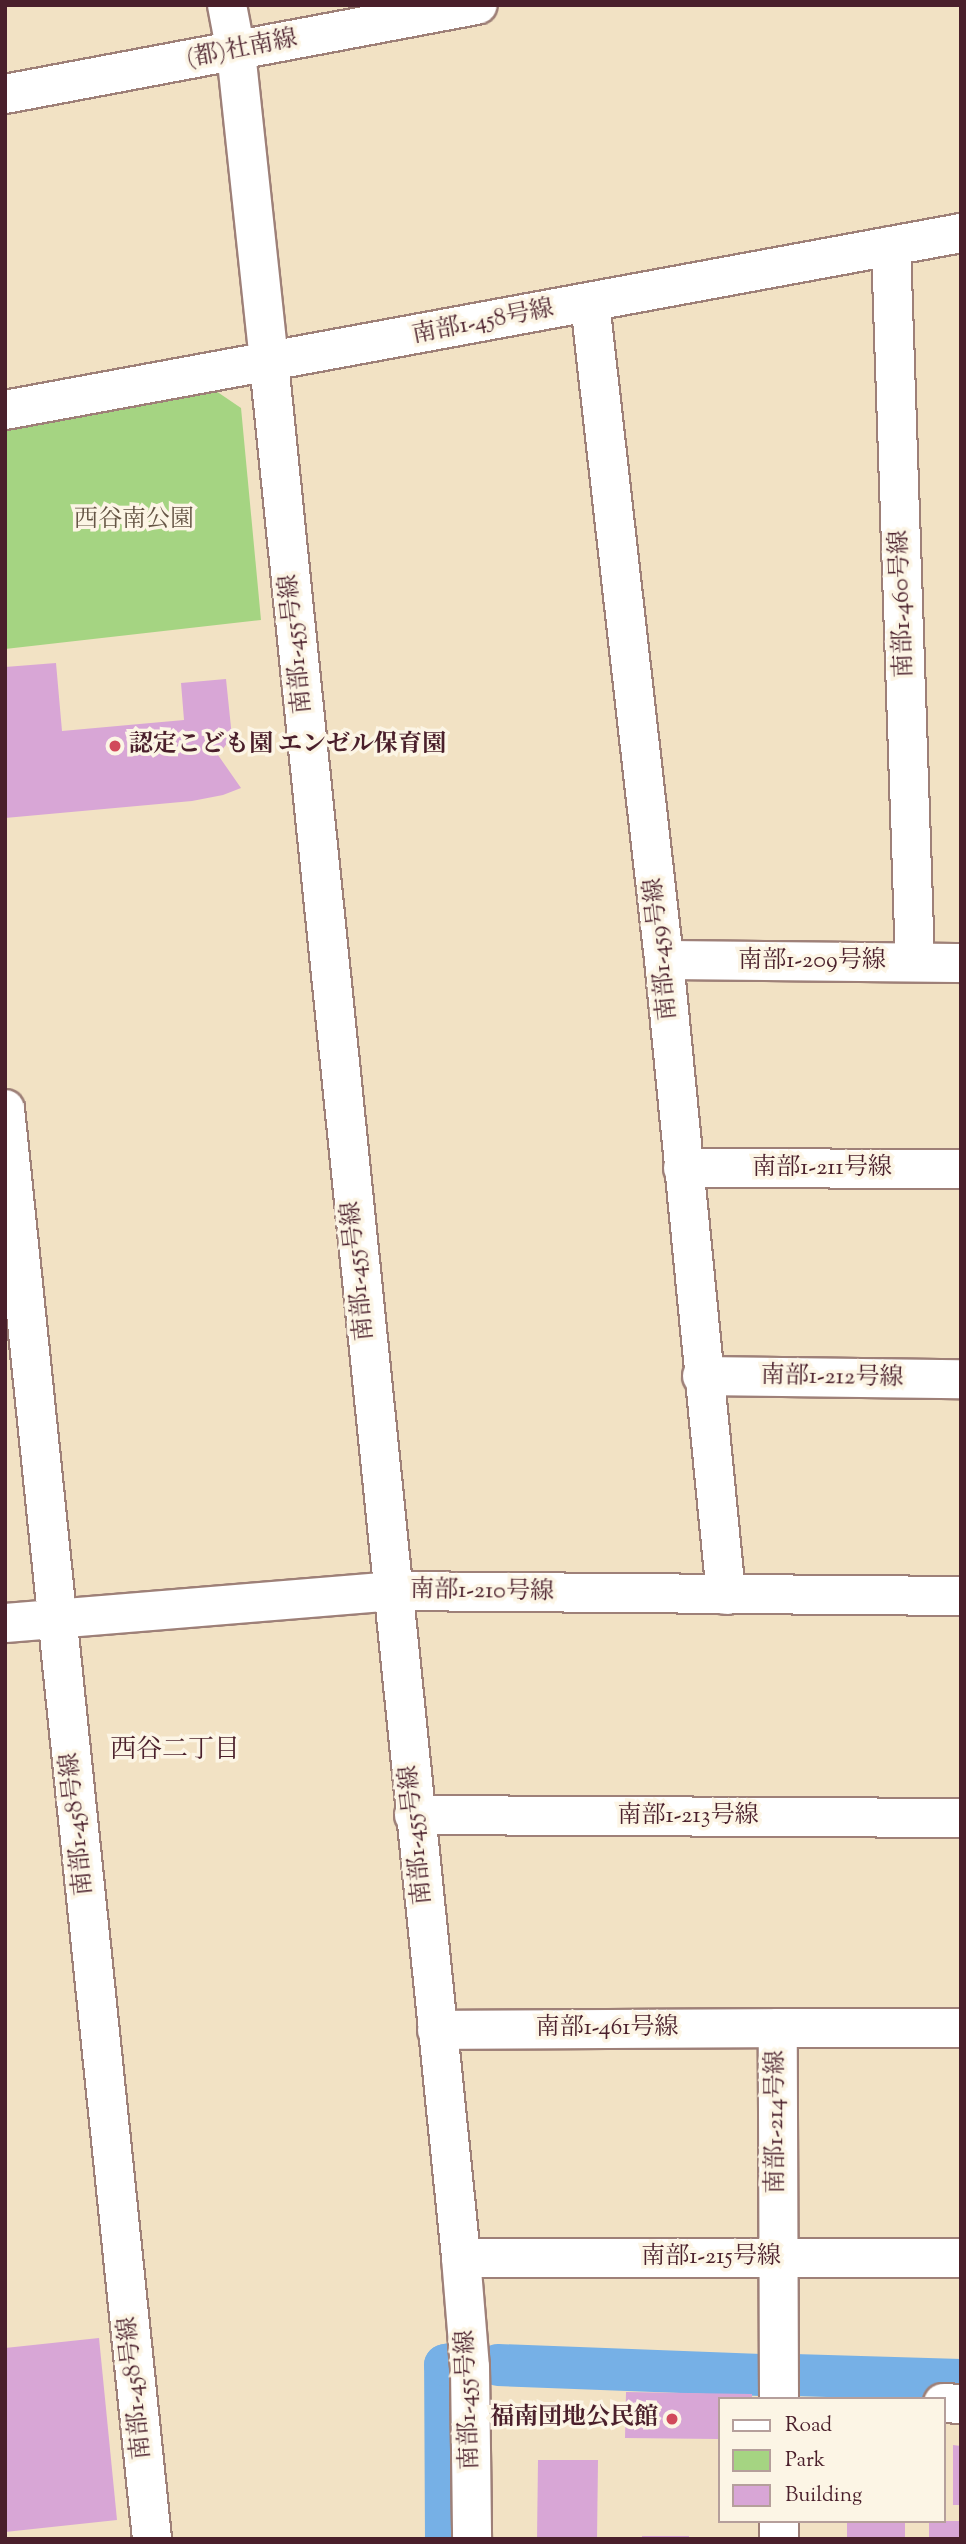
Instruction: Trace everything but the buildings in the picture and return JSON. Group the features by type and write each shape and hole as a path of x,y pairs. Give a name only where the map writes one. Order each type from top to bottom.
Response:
{"street":[{"name":"南部1-455号線","path":"227,5 236,52 269,363 391,1591 461,2258 470,2367 472,2539"},
{"name":"(都)社南線","path":"5,94 478,5"},
{"name":"南部1-458号線","path":"5,410 961,233"},
{"name":"南部1-460号線","path":"891,246 915,962"},
{"name":"南部1-459号線","path":"590,303 664,961 702,1376 726,1595"},
{"name":"南部1-209号線","path":"664,961 961,963"},
{"name":"南部1-458号線","path":"5,1110 152,2539"},
{"name":"南部1-211号線","path":"683,1168 961,1170"},
{"name":"南部1-212号線","path":"702,1376 961,1379"},
{"name":"南部1-210号線","path":"5,1623 391,1591 961,1596"},
{"name":"南部1-213号線","path":"414,1815 961,1818"},
{"name":"南部1-461号線","path":"437,2030 778,2028"},
{"name":"南部1-214号線","path":"779,2397 778,2028 961,2028"},
{"name":"南部1-215号線","path":"461,2258 961,2258"}],"green space":[{"name":"西谷南公園","path":"216,391 241,408 261,620 5,649 5,431"}],"waterway":[{"path":"446,2539 445,2365 450,2364"},
{"path":"498,2365 761,2375"},
{"path":"794,2375 961,2380"}],"place":[{"name":"認定こども園 エンゼル保育園","path":"115,746"},
{"name":"福南団地公民館","path":"672,2419"}],"district":[{"name":"西谷二丁目","path":"175,1751"}]}
